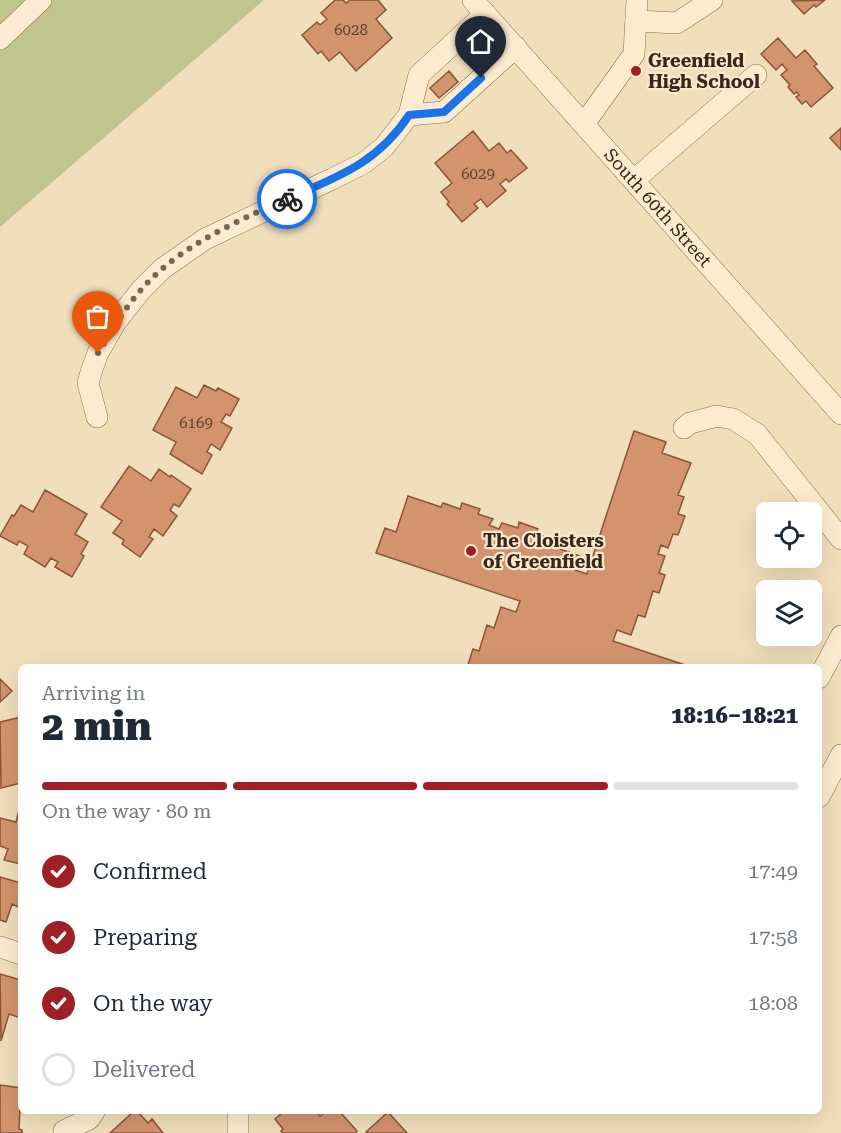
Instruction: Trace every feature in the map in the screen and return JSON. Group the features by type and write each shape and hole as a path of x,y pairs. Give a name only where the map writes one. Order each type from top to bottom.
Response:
{"street":[{"path":"0,39 41,0"},
{"path":"584,124 634,54 637,0"},
{"path":"636,21 677,23 712,0"},
{"path":"97,417 88,383 98,353 115,323 141,291 162,269 205,239 364,162 384,147 409,115 419,75 479,7"},
{"name":"South 60th Street","path":"479,7 634,180 833,390 841,414"},
{"path":"409,115 444,112 516,47"},
{"path":"634,180 756,75"},
{"path":"684,428 690,423 717,416 733,419 757,434 841,539"},
{"path":"822,672 840,639"},
{"path":"822,791 841,755"},
{"path":"0,947 18,953"},
{"path":"64,1131 89,1119 93,1114"},
{"path":"238,1114 238,1133"}],"green space":[{"path":"0,0 264,0 0,227"}],"building":[{"path":"335,0 343,0 346,3 350,0 378,0 386,10 376,19 392,38 356,71 340,52 329,61 321,51 318,54 302,35 317,22 320,25 327,19 321,13"},
{"path":"825,0 816,7 814,5 804,14 792,1"},
{"path":"778,38 796,58 805,50 817,64 814,66 833,88 811,107 806,101 802,104 796,97 799,95 797,92 794,94 788,87 790,85 781,75 787,70 782,64 776,70 761,54"},
{"path":"449,71 458,82 439,98 430,88"},
{"path":"841,128 841,150 830,138"},
{"path":"473,131 489,151 499,143 507,153 511,150 527,168 509,182 506,179 500,184 506,191 487,207 481,199 474,204 478,208 462,222 447,204 449,202 441,192 452,183 435,163"},
{"path":"204,385 216,391 218,388 239,399 230,416 226,414 221,422 232,428 220,450 211,444 207,452 212,455 202,474 170,454 176,442 153,430 176,387 197,398"},
{"name":"The Cloisters of Greenfield","path":"634,431 666,442 662,453 691,463 678,495 684,497 678,514 685,516 678,535 673,534 668,548 661,545 658,554 665,556 659,573 665,575 659,593 653,591 645,617 638,615 631,635 617,630 613,641 682,664 468,664 473,649 479,651 487,625 494,628 501,607 516,612 520,601 376,553 385,528 396,532 408,496 441,507 443,503 460,509 462,503 480,509 478,514 493,519 489,525 499,529 502,523 518,528 519,522 538,529 536,534 562,542 560,549 580,556 575,570 587,574"},
{"path":"129,466 151,481 159,469 191,489 179,507 174,504 170,510 177,516 163,536 154,529 149,537 153,539 140,557 122,544 124,540 113,533 122,521 101,507"},
{"path":"45,490 87,514 75,534 88,542 81,554 84,556 72,577 55,567 58,562 51,558 45,567 24,554 28,546 19,541 17,545 0,536 12,515 14,516 21,505 33,512"},
{"path":"0,679 12,691 0,702"},
{"path":"18,718 18,784 1,788 0,722"},
{"path":"18,814 18,863 4,860 8,849 0,846 0,818 16,822"},
{"path":"0,877 18,882 18,907 12,904 6,922 0,920"},
{"path":"0,974 18,979 18,1017 9,1014 1,1041"},
{"path":"0,1085 18,1088 19,1129 22,1133 0,1133"},
{"path":"131,1114 140,1114 148,1123 152,1119 163,1133 110,1133"},
{"path":"281,1114 318,1114 320,1116 342,1114 357,1131 355,1133 283,1133 281,1131 283,1129 275,1119"},
{"path":"386,1114 390,1114 407,1133 367,1133"}],"way so far":[{"path":"98,353 115,323 162,269 205,239 287,199"}],"place":[{"name":"Greenfield High School","path":"636,71"},
{"name":"The Cloisters of Greenfield","path":"471,551"}],"route":[{"path":"287,199 333,179 364,162 384,147 409,115 444,112 481,78"}]}
